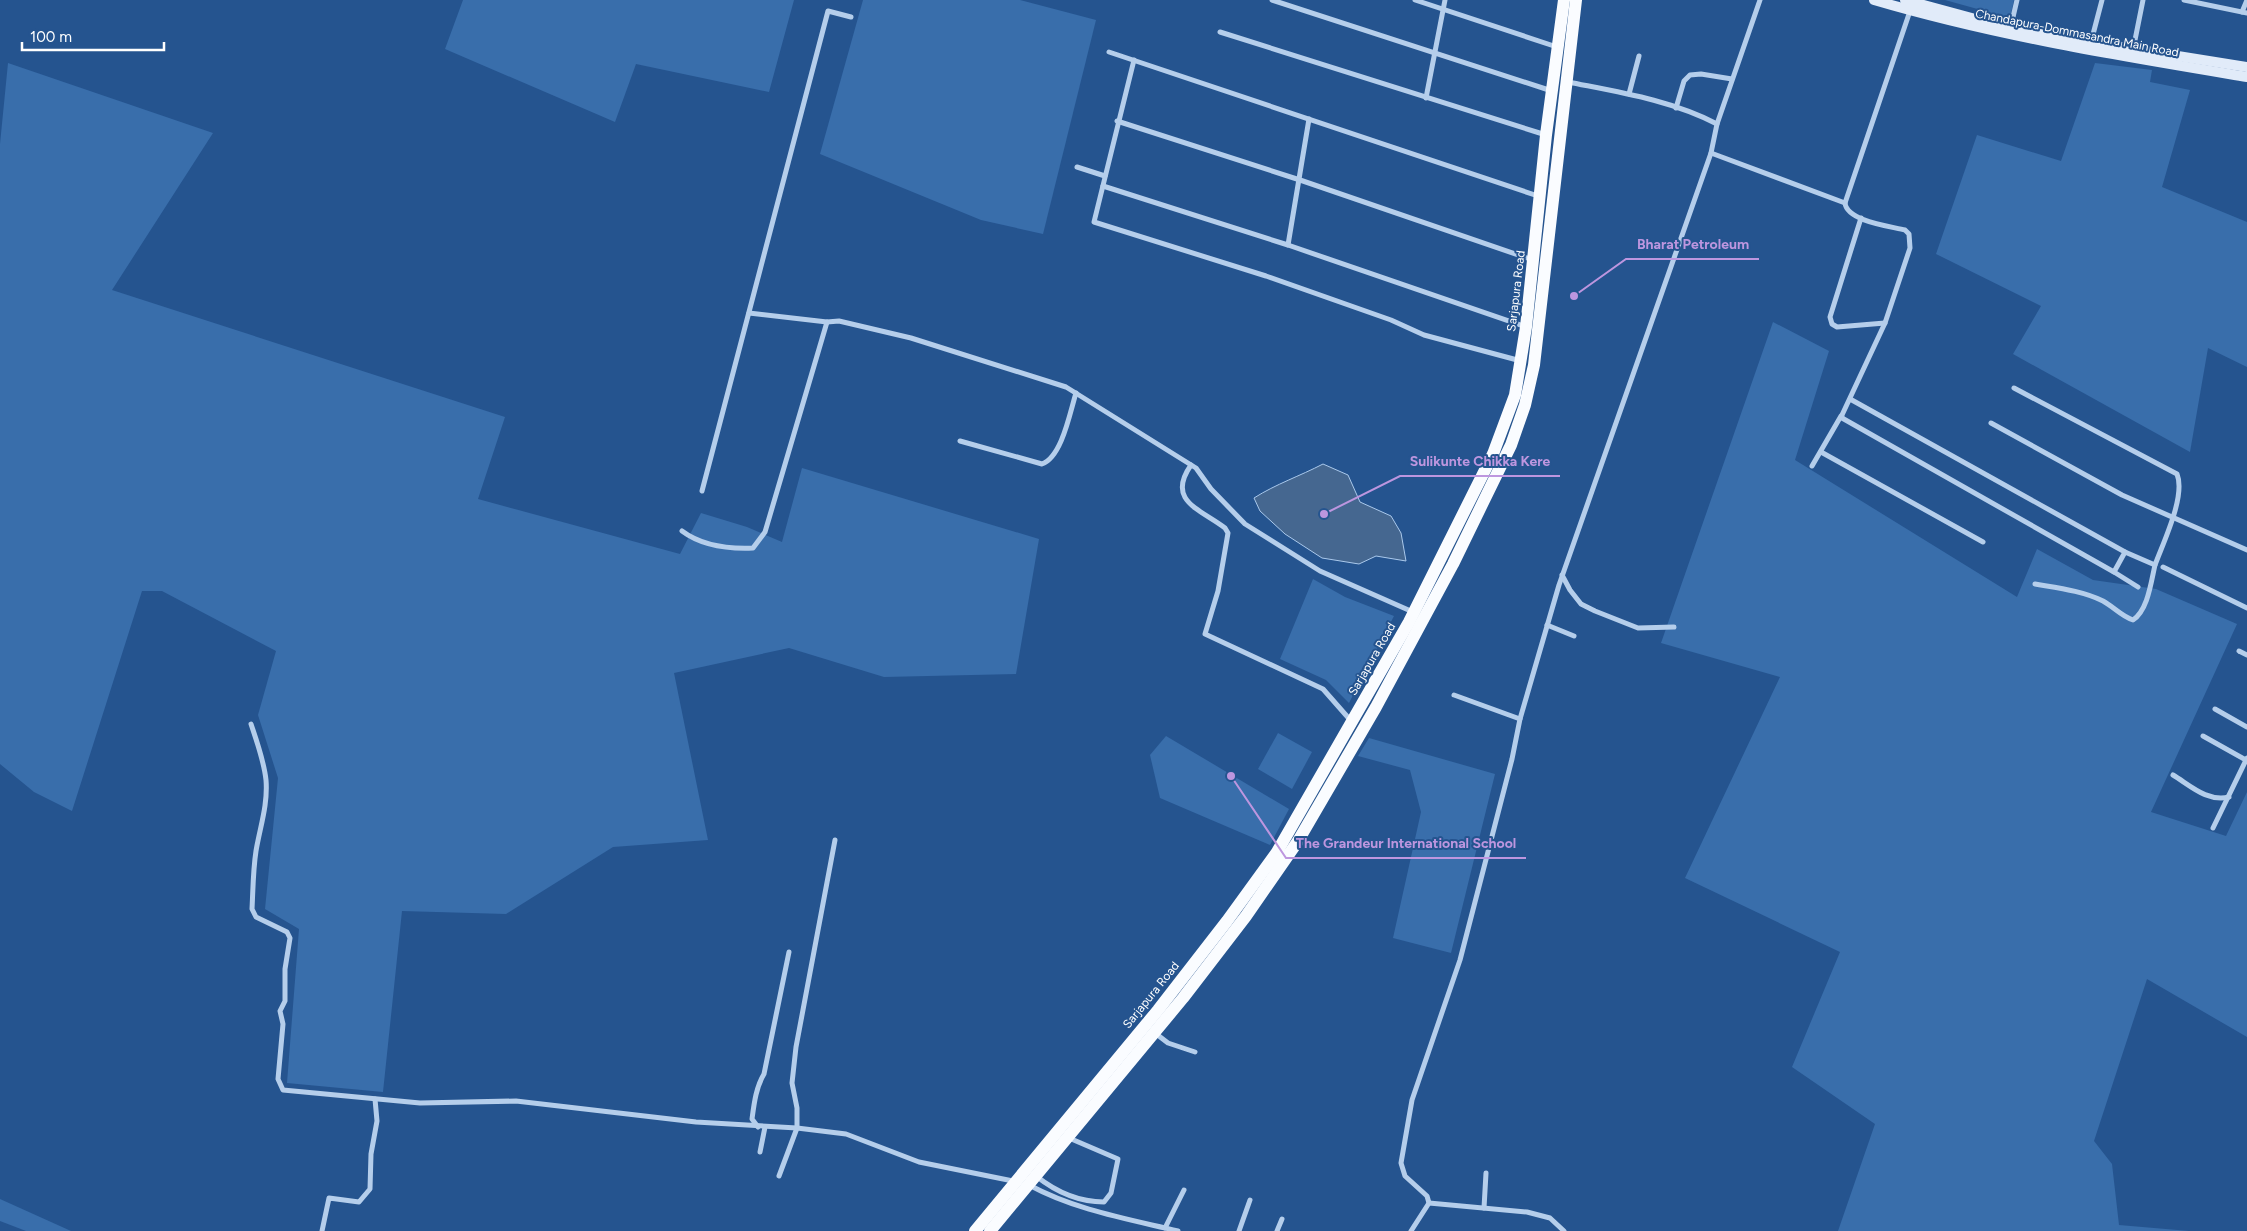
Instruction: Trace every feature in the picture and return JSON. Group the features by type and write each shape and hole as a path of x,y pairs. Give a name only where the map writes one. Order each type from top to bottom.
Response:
{"main road":[{"name":"Sarjapura Road","path":"990,1231 1155,1033 1246,916 1293,847 1363,729 1453,564 1511,445 1525,404 1534,366 1540,262 1541,197 1546,135 1564,0"},
{"name":"Sarjapura Road","path":"975,1231 1158,1010 1227,921 1277,852 1413,613 1493,454 1516,395 1526,327 1540,262 1576,0"},
{"name":"Chandapura-Dommasandra Main Road","path":"1874,0 1910,11 2010,32 2133,53 2247,77"},
{"name":"Chandapura-Dommasandra Main Road","path":"1905,0 2010,32 2091,42 2133,53 2247,67"}],"street":[{"path":"1272,0 1552,91"},
{"path":"1415,0 1558,47"},
{"path":"1426,98 1445,0"},
{"path":"1430,1203 1427,1196 1405,1176 1401,1163 1412,1100 1460,960 1512,759 1520,719 1562,575 1711,153 1717,124 1760,0"},
{"path":"2010,32 2017,0"},
{"path":"2091,42 2102,0"},
{"path":"2133,53 2143,0"},
{"path":"2186,0 2244,12 2247,0"},
{"path":"2215,6 2218,0"},
{"path":"702,491 828,11 851,17"},
{"path":"1812,466 1842,416 1885,323 1910,248 1909,234 1905,230 1849,213 1845,203 1910,11"},
{"path":"1220,32 1546,135"},
{"path":"1109,52 1541,197"},
{"path":"1629,94 1639,56"},
{"path":"1134,60 1117,121 1094,222 1266,276 1391,320 1424,335 1534,366"},
{"path":"1676,108 1684,81 1690,75 1701,74 1732,79"},
{"path":"1565,81 1629,94 1698,114 1717,124"},
{"path":"1288,245 1310,119"},
{"path":"1117,121 1300,180 1540,262"},
{"path":"1711,153 1845,203"},
{"path":"1077,168 1105,176"},
{"path":"1103,186 1288,245 1526,327"},
{"path":"1861,218 1830,321 1837,327 1885,323"},
{"path":"749,313 827,322 839,321 911,338 1066,387 1196,468 1211,489 1245,524 1320,571 1413,613"},
{"path":"682,531 692,538 739,549 753,548 765,532 827,322"},
{"path":"2014,388 2177,474 2179,480 2178,497 2172,518 2155,565 2146,600 2139,616 2133,620 2124,617 2104,602 2080,593 2035,584"},
{"path":"960,441 1042,464 1048,462 1056,454 1076,393"},
{"path":"1850,399 2126,552 2155,565"},
{"path":"1842,416 1843,421 2138,587"},
{"path":"1990,423 2122,495 2247,550"},
{"path":"1821,452 1983,542"},
{"path":"1191,465 1184,476 1181,490 1185,499 1228,533 1218,591 1206,634 1323,689 1352,722 1363,729"},
{"path":"2114,572 2126,552"},
{"path":"2163,567 2247,608"},
{"path":"1562,575 1570,590 1581,604 1595,611 1638,628 1674,627"},
{"path":"1547,625 1574,636"},
{"path":"2239,651 2247,655"},
{"path":"1454,695 1520,719"},
{"path":"2215,709 2247,727"},
{"path":"251,724 266,778 263,823 256,850 252,909 256,916 287,932 290,938 285,969 285,1001 280,1011 283,1024 278,1083 283,1090 287,1092 420,1103 516,1101 696,1122 798,1128 846,1134 919,1162 1015,1182 1032,1180 1068,1195 1104,1202 1111,1193 1118,1159 1067,1138"},
{"path":"2203,736 2247,759 2213,828"},
{"path":"2173,775 2208,797 2218,799 2228,797"},
{"path":"779,1176 798,1128 798,1108 792,1083 796,1047 835,840"},
{"path":"758,1126 752,1119 754,1104 760,1081 764,1074 789,952"},
{"path":"1155,1033 1168,1043 1195,1052"},
{"path":"322,1231 329,1198 359,1202 370,1189 371,1154 377,1121 375,1099"},
{"path":"760,1152 765,1127"},
{"path":"1484,1208 1486,1173"},
{"path":"1032,1180 1050,1196 1083,1207 1178,1231"},
{"path":"1165,1228 1184,1190"},
{"path":"1239,1231 1250,1200"},
{"path":"1430,1203 1527,1212 1550,1218 1564,1231"},
{"path":"1411,1231 1430,1203"},
{"path":"1277,1231 1282,1218"}],"shaded area":[{"path":"463,0 794,0 769,92 636,64 615,122 445,49"},
{"path":"863,0 1020,0 1096,20 1043,234 981,220 820,154"},
{"path":"1945,0 2014,0 2010,18"},
{"path":"8,63 213,133 112,290 505,417 478,499 680,554 701,513 747,527 782,542 802,468 1039,539 1016,674 884,677 789,648 674,673 708,840 613,847 506,914 402,911 383,1092 287,1083 299,929 265,909 278,778 258,715 276,651 162,591 142,591 72,811 34,792 0,764 0,144"},
{"path":"2095,63 2152,70 2150,82 2190,90 2162,187 2247,222 2247,367 2208,348 2190,452 2013,354 2041,306 1936,254 1977,135 2061,161"},
{"path":"1773,322 1829,351 1795,460 2017,597 2037,549 2093,580 2156,589 2237,624 2151,812 2226,836 2247,792 2247,1037 2147,979 2094,1141 2112,1164 2119,1225 2189,1231 1838,1231 1875,1124 1792,1067 1840,952 1685,878 1780,677 1661,643"},
{"path":"1323,464 1348,475 1360,502 1391,516 1401,533 1406,561 1376,556 1359,564 1322,558 1285,534 1260,511 1254,498"},
{"path":"1313,579 1345,597 1394,616 1349,703 1326,680 1280,659"},
{"path":"1278,733 1312,752 1292,789 1258,769"},
{"path":"1166,736 1289,809 1270,845 1160,798 1150,755"},
{"path":"1369,738 1495,774 1451,953 1393,938 1421,812 1410,770 1358,756"},
{"path":"0,1199 71,1231 26,1231 0,1221"}],"place":[{"name":"Bharat Petroleum","path":"1574,296"},
{"name":"Sulikunte Chikka Kere","path":"1324,514"},
{"name":"The Grandeur International School","path":"1231,776"}]}
